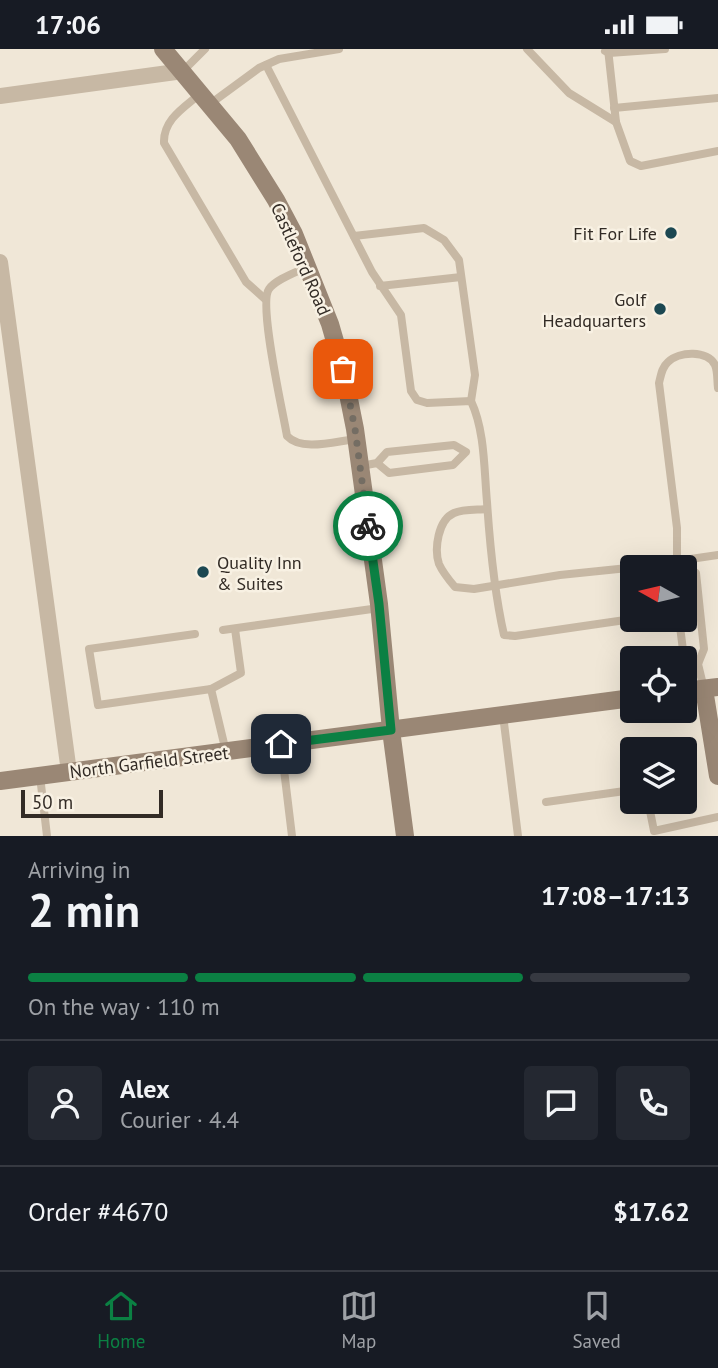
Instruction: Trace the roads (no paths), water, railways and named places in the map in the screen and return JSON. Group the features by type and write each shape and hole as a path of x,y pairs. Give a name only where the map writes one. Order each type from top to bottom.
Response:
{"street":[{"name":"Castleford Road","path":"163,49 238,139 276,200 318,289 333,334 351,405 356,439 368,465 391,730 405,836"},
{"path":"0,96 183,71"},
{"path":"0,262 69,772"},
{"path":"711,688 718,776"},
{"name":"North Garfield Street","path":"0,781 620,700"}],"lane":[{"path":"183,71 205,49"},
{"path":"265,299 246,282 164,143 164,135 172,117 266,65 279,59 339,49"},
{"path":"527,49 569,93 615,122"},
{"path":"664,49 606,50 615,122 630,162 641,166 718,151"},
{"path":"266,65 380,286 401,315 411,391 417,400 427,403 471,401"},
{"path":"614,108 718,98"},
{"path":"354,236 424,228 444,240 459,260 475,375 471,401 476,413 482,451 494,586 504,635 515,636 620,621"},
{"path":"307,267 273,285 267,290 265,299 287,436 292,442 301,445 356,439"},
{"path":"380,286 461,277"},
{"path":"677,555 677,528 659,383 661,372 668,362 680,355 696,354 710,358 715,366 718,389"},
{"path":"368,465 387,452 454,445 466,452 482,451"},
{"path":"368,465 389,473 453,465 466,452"},
{"path":"487,509 453,513 444,521 437,543 438,561 445,576 455,587 474,589 560,575 620,569"},
{"path":"697,559 718,555"},
{"path":"697,582 704,649 698,664"},
{"path":"223,630 379,608"},
{"path":"195,634 89,649 98,705 211,689 241,673 235,629"},
{"path":"681,632 683,650 698,664 711,688"},
{"path":"211,689 226,752"},
{"path":"503,715 518,836"},
{"path":"281,744 292,836"},
{"path":"40,776 47,836"},
{"path":"546,802 620,792"},
{"path":"650,814 654,833 718,817"}],"place":[{"name":"Fit For Life","path":"671,233"},
{"name":"Golf Headquarters","path":"660,309"},
{"name":"Quality Inn & Suites","path":"203,572"}]}
